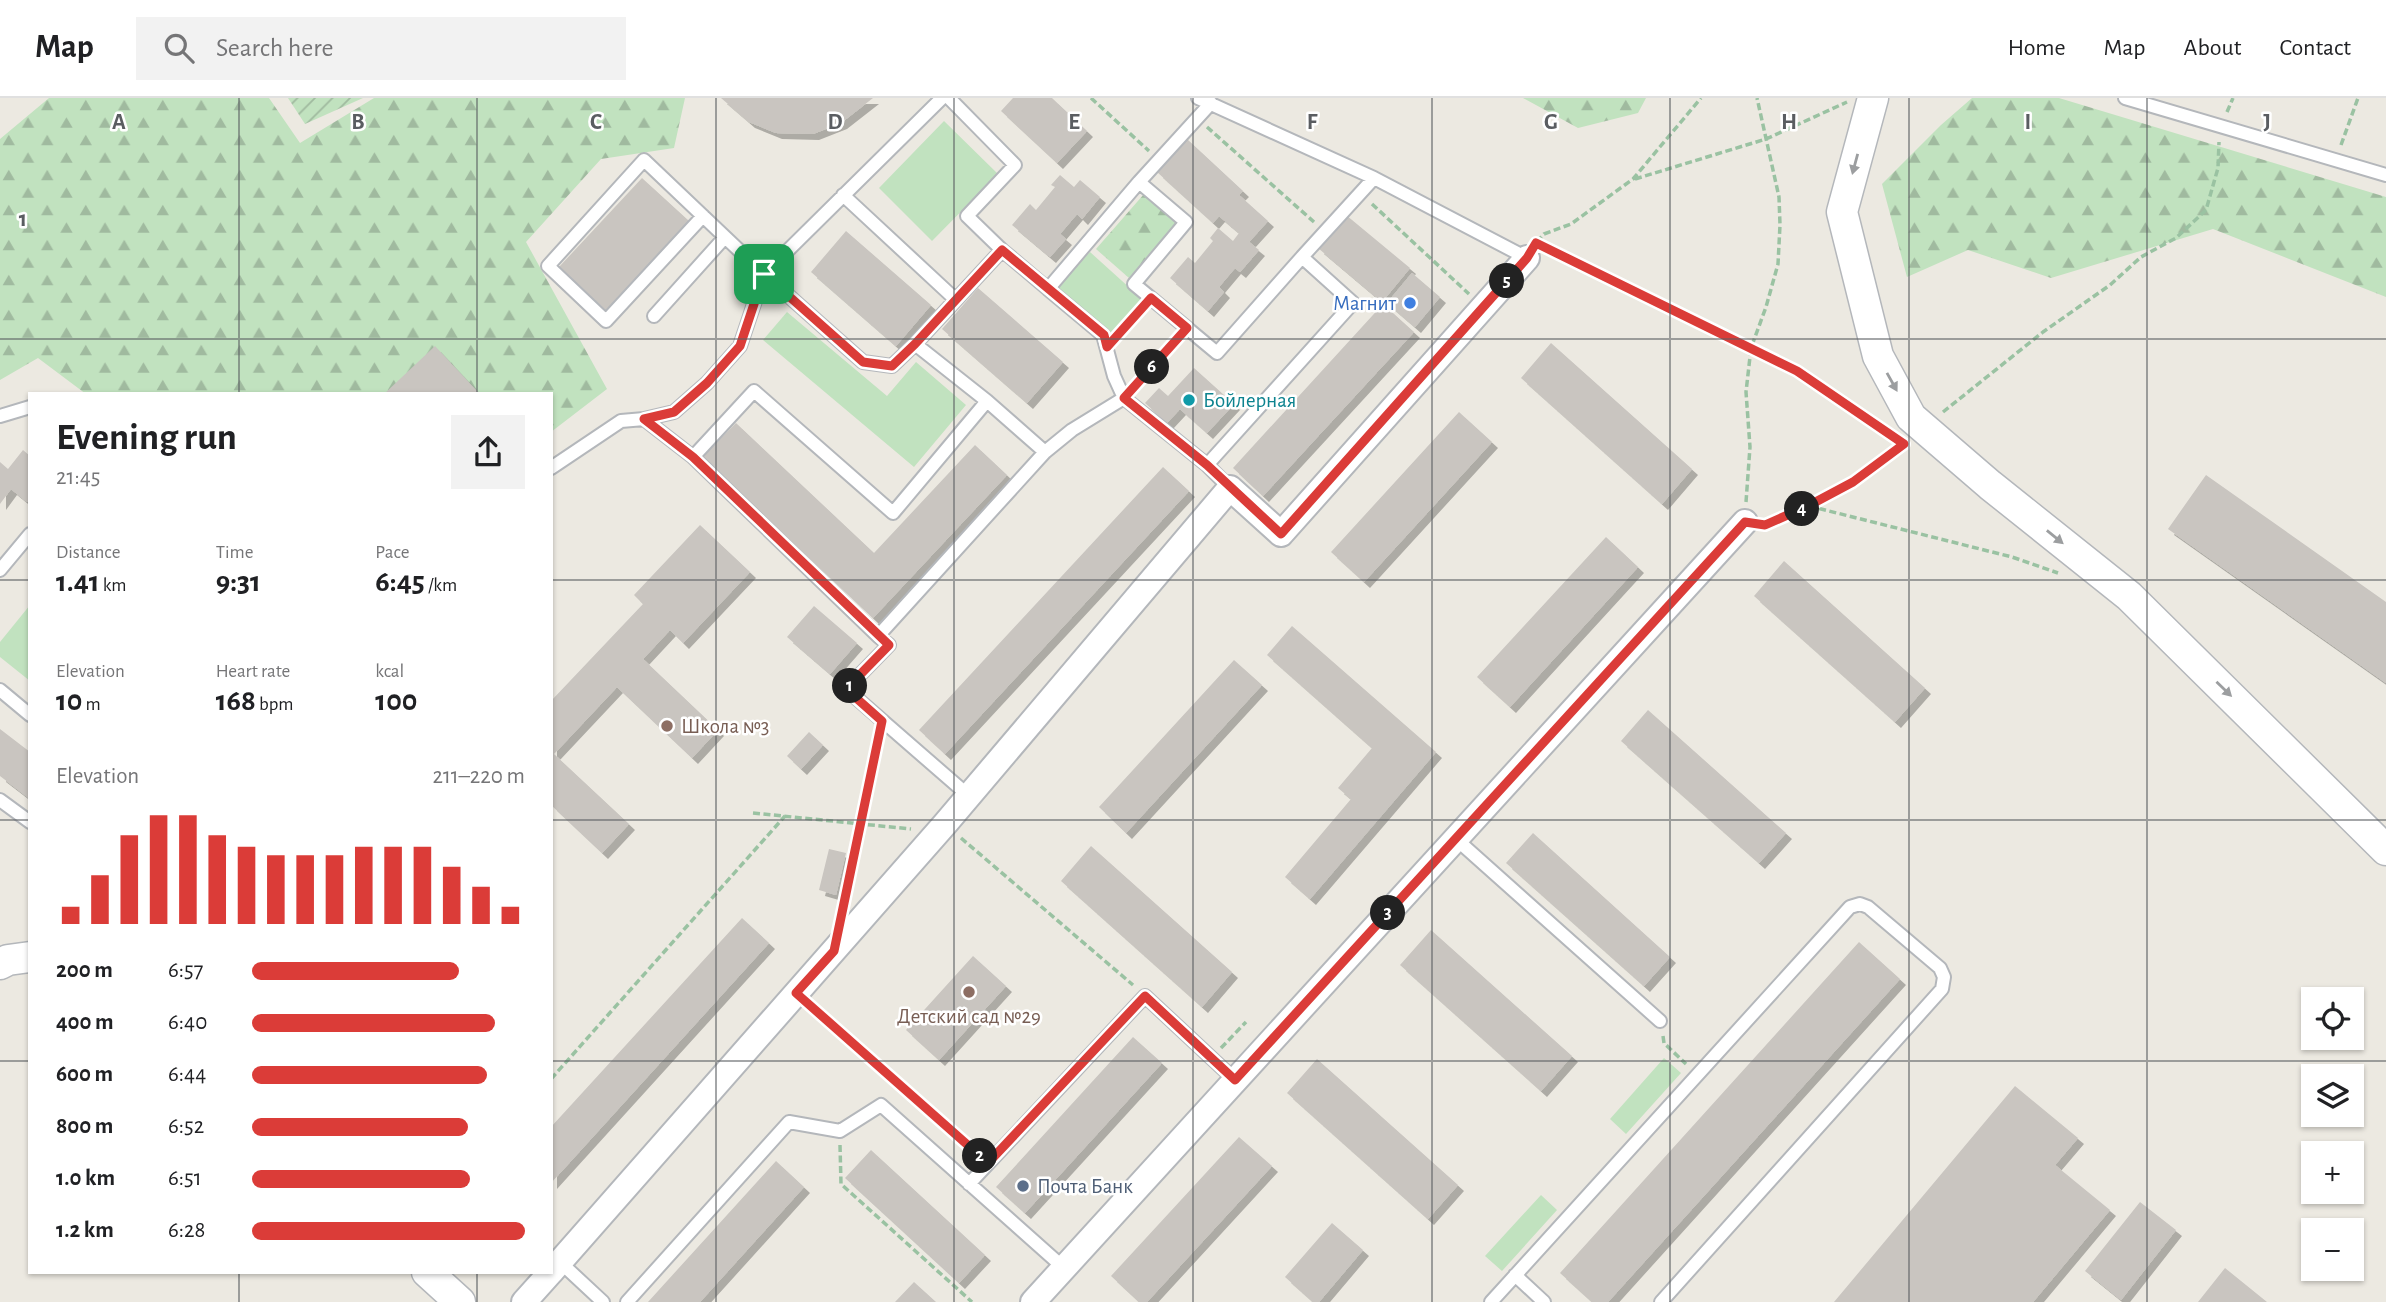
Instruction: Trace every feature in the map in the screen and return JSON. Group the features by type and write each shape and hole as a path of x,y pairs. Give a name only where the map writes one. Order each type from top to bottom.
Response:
{"street":[{"path":"1873,98 1842,212 1878,356 1911,417 1914,436 1990,485 2129,596 2386,850"},
{"path":"554,1269 969,796 1230,488 1281,534 1532,251"},
{"path":"1033,1302 1745,522"},
{"path":"0,964 28,957"},
{"path":"429,1274 460,1302"},
{"path":"524,1302 549,1274"}],"lane":[{"path":"553,467 621,421 674,412 707,383 740,346 764,274 942,98"},
{"path":"949,98 1015,165 967,216 1002,250 1104,335 1114,376 1124,398 1207,465 1230,488"},
{"path":"1198,98 1532,251"},
{"path":"2125,98 2386,174"},
{"path":"1048,289 1158,160 1211,103"},
{"path":"703,216 607,321 548,266 643,160 703,216 764,274 863,362 892,366 1002,250"},
{"path":"1139,182 1186,222 1135,284 1217,353 1374,178"},
{"path":"843,195 955,299"},
{"path":"654,316 725,237"},
{"path":"1207,465 1353,303 1302,257"},
{"path":"915,344 987,401 1045,452"},
{"path":"693,457 754,391 893,513 987,401"},
{"path":"878,636 1045,452 1072,429 1124,398"},
{"path":"0,416 28,408"},
{"path":"644,419 693,457 889,645 846,689 969,796"},
{"path":"0,570 28,536"},
{"path":"0,690 28,713"},
{"path":"0,800 28,821"},
{"path":"1456,839 1660,1021"},
{"path":"1491,1302 1850,907 1860,904 1868,907 1940,968 1944,977 1942,989 1661,1302"},
{"path":"969,1184 1145,996 1235,1080"},
{"path":"627,1302 789,1122 840,1131 881,1105 1064,1268"},
{"path":"554,1269 603,1302"},
{"path":"1515,1275 1544,1302"}],"path":[{"path":"1091,98 1158,160"},
{"path":"1701,98 1633,179 1571,224 1544,234 1532,251 1751,348 1914,436"},
{"path":"1757,98 1779,197 1778,264 1751,348 1746,392 1750,447 1745,522 1765,525 1853,482 2043,332 2110,285 2141,257 2176,238 2206,210 2218,168 2220,127 2233,98"},
{"path":"1633,179 1766,139 1856,98"},
{"path":"2336,161 2358,98"},
{"path":"1197,118 1326,232"},
{"path":"1360,193 1483,307"},
{"path":"1107,347 1151,298"},
{"path":"1124,398 1187,328"},
{"path":"1808,506 2012,557 2060,574"},
{"path":"834,951 882,721"},
{"path":"753,813 912,829"},
{"path":"553,1077 785,817"},
{"path":"959,837 1145,996"},
{"path":"796,993 988,1163"},
{"path":"1212,1058 1246,1022"},
{"path":"1664,1043 1674,1052"},
{"path":"840,1131 841,1184 972,1302"}],"green space":[{"path":"49,98 269,98 300,143 374,98 685,98 674,148 601,159 526,242 607,389 553,430 553,392 83,392 38,358 0,380 0,139"},
{"path":"288,98 363,98 305,124"},
{"path":"1523,98 1646,98 1638,113 1578,128"},
{"path":"1972,98 2059,98 2386,197 2386,297 2213,229 2051,278 1968,250 1907,277 1882,184"},
{"path":"944,121 998,174 932,241 879,188"},
{"path":"1144,194 1177,222 1129,278 1096,249"},
{"path":"1090,252 1142,299 1110,334 1058,287"},
{"path":"787,312 887,396 916,362 966,405 914,467 763,340"},
{"path":"28,607 28,679 0,657 0,642"},
{"path":"1664,1058 1681,1073 1626,1134 1610,1119"},
{"path":"1541,1195 1557,1210 1502,1271 1485,1256"}],"building":[{"path":"721,98 873,98 841,123 813,134 776,133 749,122"},
{"path":"1013,98 1052,98 1087,131 1057,163 1001,111"},
{"path":"1187,139 1243,191 1239,195 1268,221 1249,242 1259,250 1240,272 1235,268 1219,287 1224,292 1208,311 1170,278 1188,257 1195,263 1213,241 1210,238 1218,228 1233,241 1239,233 1219,216 1213,223 1157,172"},
{"path":"1060,175 1074,187 1080,180 1100,197 1082,219 1077,214 1060,234 1066,239 1050,257 1012,225 1030,204 1036,210 1055,187 1051,185"},
{"path":"642,178 689,221 606,310 559,267"},
{"path":"1346,215 1410,268 1382,302 1318,248"},
{"path":"846,231 931,305 896,346 811,272"},
{"path":"1412,273 1440,297 1415,327 1387,303"},
{"path":"978,288 1063,362 1027,403 942,329"},
{"path":"1383,304 1414,332 1263,496 1233,468"},
{"path":"1551,343 1692,469 1662,504 1521,378"},
{"path":"435,346 478,392 386,392"},
{"name":"Бойлерная","path":"1194,368 1234,404 1207,433 1180,409 1167,423 1145,403 1159,388 1168,396"},
{"path":"1459,412 1492,442 1364,582 1331,552"},
{"path":"736,423 874,553 975,445 1007,475 873,618 702,457"},
{"path":"23,450 28,454 27,502 11,489 0,504 0,462 8,469"},
{"path":"1163,467 1189,491 945,754 919,730"},
{"path":"2206,475 2386,602 2386,683 2168,529"},
{"path":"700,525 750,572 683,643 670,630 643,659 718,730 692,758 617,687 554,754 629,824 602,853 553,807 553,699 643,604 634,595"},
{"path":"1606,537 1638,567 1510,707 1477,677"},
{"path":"1784,561 1925,688 1895,722 1754,596"},
{"path":"814,606 857,643 830,674 787,637"},
{"path":"1292,626 1436,752 1310,899 1285,877 1351,799 1338,788 1372,748 1267,655"},
{"path":"1234,660 1262,685 1126,833 1099,807"},
{"path":"1648,710 1786,833 1759,863 1621,741"},
{"path":"0,729 28,750 28,797 0,776"},
{"path":"809,732 823,745 801,769 787,756"},
{"path":"1533,833 1670,957 1644,986 1506,863"},
{"path":"1091,846 1232,972 1202,1007 1061,881"},
{"path":"829,849 846,853 836,895 819,890"},
{"path":"742,918 769,943 553,1181 553,1125"},
{"path":"1431,930 1572,1056 1541,1091 1400,965"},
{"path":"1859,942 1900,979 1608,1302 1592,1302 1560,1273"},
{"path":"973,956 1006,986 939,1060 906,1030"},
{"path":"1133,1037 1162,1063 1025,1213 996,1187"},
{"path":"1317,1059 1458,1185 1428,1219 1287,1093"},
{"path":"2015,1086 2078,1138 2055,1165 2110,1210 2033,1302 1834,1302"},
{"path":"1239,1137 1272,1166 1147,1302 1139,1302 1111,1276"},
{"path":"871,1150 985,1255 959,1283 845,1178"},
{"path":"776,1161 804,1187 700,1302 648,1302"},
{"path":"2140,1202 2176,1230 2121,1300 2085,1271"},
{"path":"1332,1223 1363,1250 1319,1302 1313,1302 1285,1277"},
{"path":"2225,1268 2267,1302 2198,1302"},
{"path":"914,1282 936,1302 895,1302"}],"place":[{"name":"Магнит","path":"1410,303"},
{"name":"Бойлерная","path":"1189,400"},
{"name":"Школа №3","path":"667,726"},
{"name":"Детский сад №29","path":"969,992"},
{"name":"Почта Банк","path":"1023,1186"}],"route":[{"path":"1536,243 1797,371 1904,444 1853,482 1808,506 1765,525 1745,522 1235,1080 1145,996 988,1163 796,993 834,951 882,721 846,689 889,645 693,457 644,419 674,412 707,383 740,346 764,274 863,362 892,366 1002,250 1104,335 1107,347 1151,298 1187,328 1124,398 1207,465 1281,534 1527,258 1536,243"}]}
